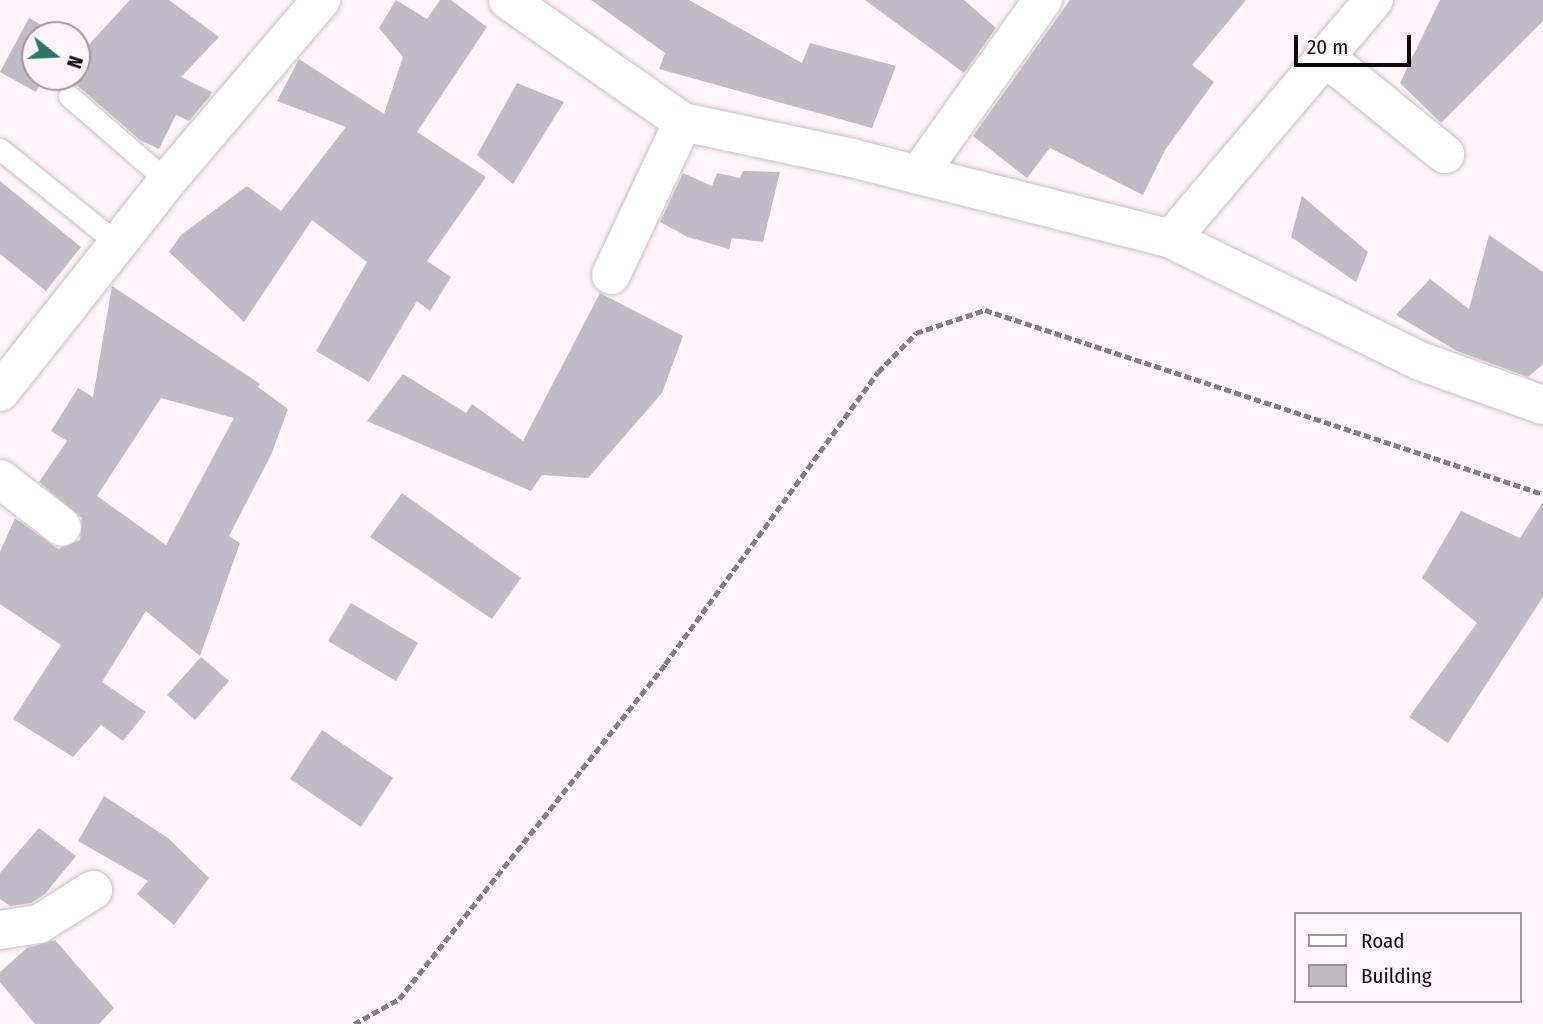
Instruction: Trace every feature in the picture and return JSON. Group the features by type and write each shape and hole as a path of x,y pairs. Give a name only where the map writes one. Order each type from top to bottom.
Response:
{"street":[{"path":"0,392 167,181 321,0"},
{"path":"508,0 683,122 918,175 1171,239 1420,361 1543,405"},
{"path":"918,175 1043,0"},
{"path":"1171,239 1374,0"},
{"path":"1324,56 1445,154"},
{"path":"611,275 683,122"},
{"path":"0,479 62,527"},
{"path":"0,930 39,925 93,890"}],"lane":[{"path":"69,96 167,181"},
{"path":"0,149 118,244"}],"path":[{"path":"354,1024 399,999 665,664 878,372 916,333 985,310 1543,494"}],"building":[{"path":"130,0 169,0 219,37 181,77 212,92 189,121 176,115 159,149 140,140 84,91 91,91 91,42"},
{"path":"396,0 427,19 440,0 451,0 487,27 417,132 486,177 427,261 451,277 430,311 417,301 369,382 316,351 367,262 312,220 244,322 169,252 181,235 247,186 281,211 346,127 277,101 299,59 384,114 403,57 379,28"},
{"path":"591,0 689,0 802,63 810,43 896,66 872,128 659,69 665,53"},
{"path":"865,0 964,0 996,28 964,73"},
{"path":"1070,0 1246,0 1192,65 1214,82 1165,150 1143,195 1050,148 1027,178 973,136"},
{"path":"1440,0 1543,0 1543,21 1441,123 1400,83"},
{"path":"21,33 21,84 0,72"},
{"path":"517,83 564,102 513,184 477,155"},
{"path":"743,171 780,172 763,242 732,238 729,249 688,237 660,222 683,173 712,186 717,173 740,178"},
{"path":"0,181 81,247 46,291 0,254"},
{"path":"1302,196 1368,252 1356,282 1291,237"},
{"path":"1489,235 1543,272 1543,364 1528,377 1457,351 1396,315 1430,279 1469,309"},
{"path":"112,286 260,384 258,387 288,409 271,455 229,536 240,543 200,656 146,611 102,682 146,712 123,741 101,725 73,757 13,719 61,645 0,604 0,552 15,518 58,549 80,540 82,518 39,482 67,441 51,431 78,388 93,397","holes":["161,398 234,418 166,545 97,496"]},
{"path":"600,293 683,336 662,393 588,478 542,475 531,491 367,421 403,374 466,413 472,404 523,441"},
{"path":"402,493 521,578 492,619 370,537"},
{"path":"1543,502 1543,597 1448,743 1409,717 1477,623 1422,578 1461,511 1520,538"},
{"path":"351,603 418,643 396,681 328,641"},
{"path":"201,657 229,681 195,720 167,695"},
{"path":"322,730 393,778 361,827 290,779"},
{"path":"104,796 168,838 209,878 174,925 137,894 148,881 78,841"},
{"path":"39,828 76,856 45,894 31,903 10,906 0,899 0,873"},
{"path":"55,940 114,1008 99,1024 35,1024 0,982 0,972 27,948"}]}
